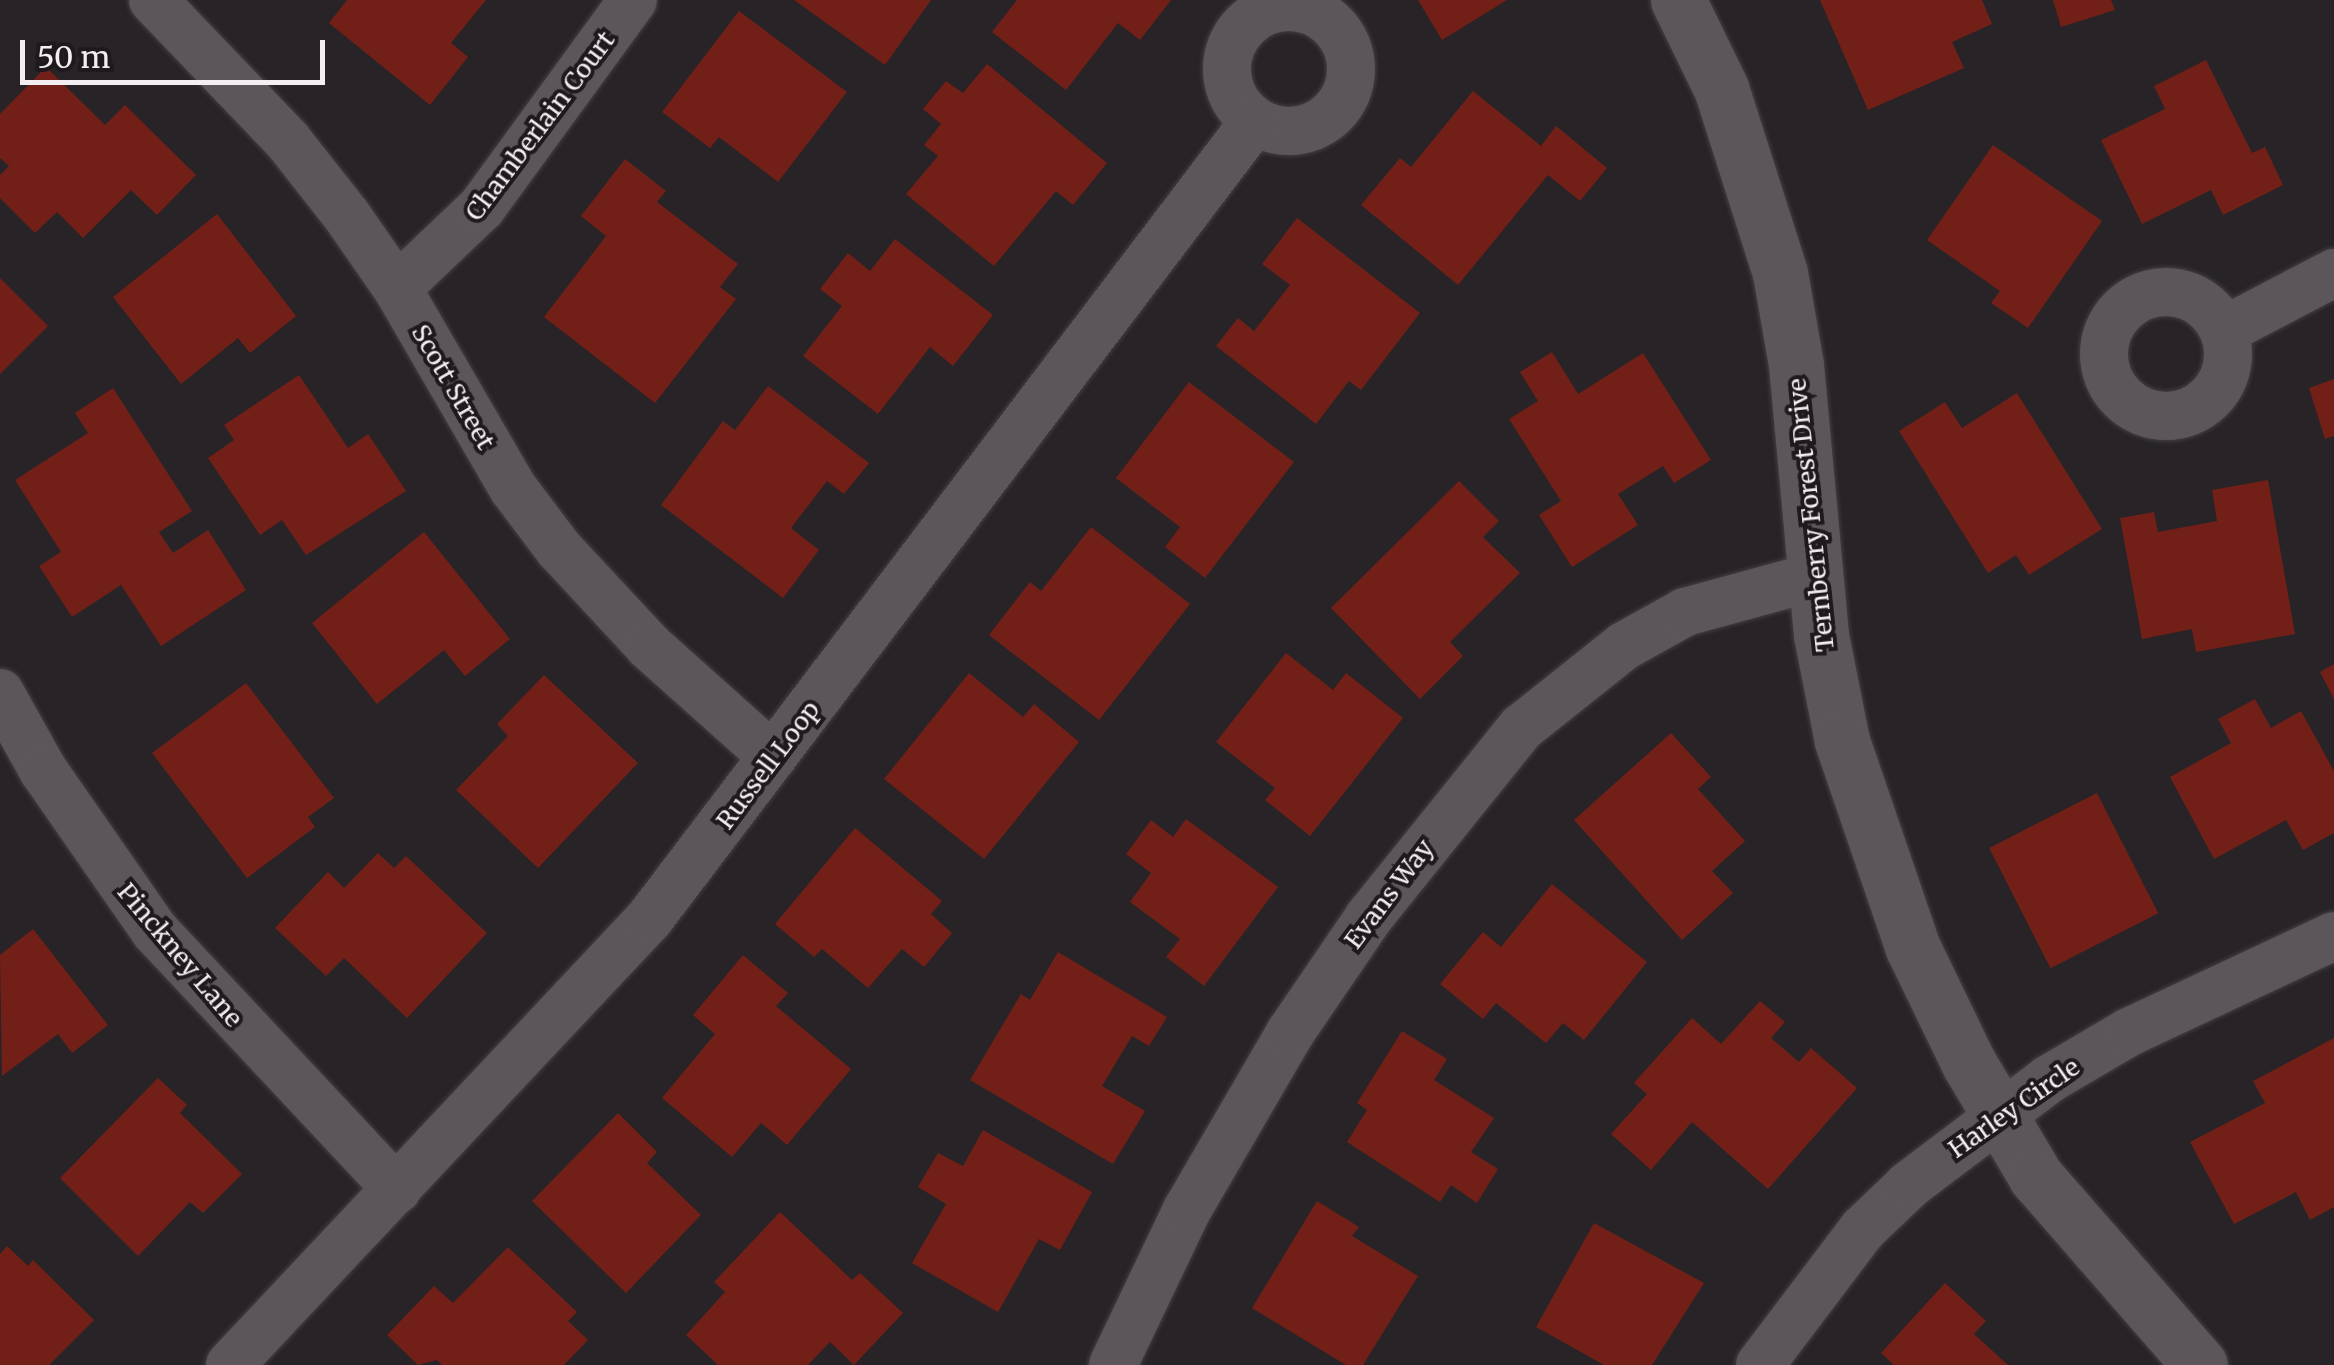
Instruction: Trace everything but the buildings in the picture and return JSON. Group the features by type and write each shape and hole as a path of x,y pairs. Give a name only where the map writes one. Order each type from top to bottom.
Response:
{"street":[{"name":"Scott Street","path":"153,0 288,141 397,288 494,459 558,548 649,646 773,757"},
{"name":"Chamberlain Court","path":"397,288 482,207 633,0"},
{"name":"Ternberry Forest Drive","path":"1678,0 1721,88 1780,273 1796,365 1814,577 1842,741 1876,851 1912,946 2036,1177 2096,1254 2200,1365"},
{"name":"Russell Loop","path":"230,1365 650,918 1164,233 1254,122"},
{"path":"2224,330 2334,273"},
{"name":"Evans Way","path":"1113,1365 1187,1210 1290,1033 1369,917 1521,728 1624,646 1686,612 1814,577"},
{"name":"Pinckney Lane","path":"0,693 43,770 154,931 397,1190"},
{"name":"Harley Circle","path":"1760,1365 1863,1229 2000,1116 2129,1032 2334,936"}]}
